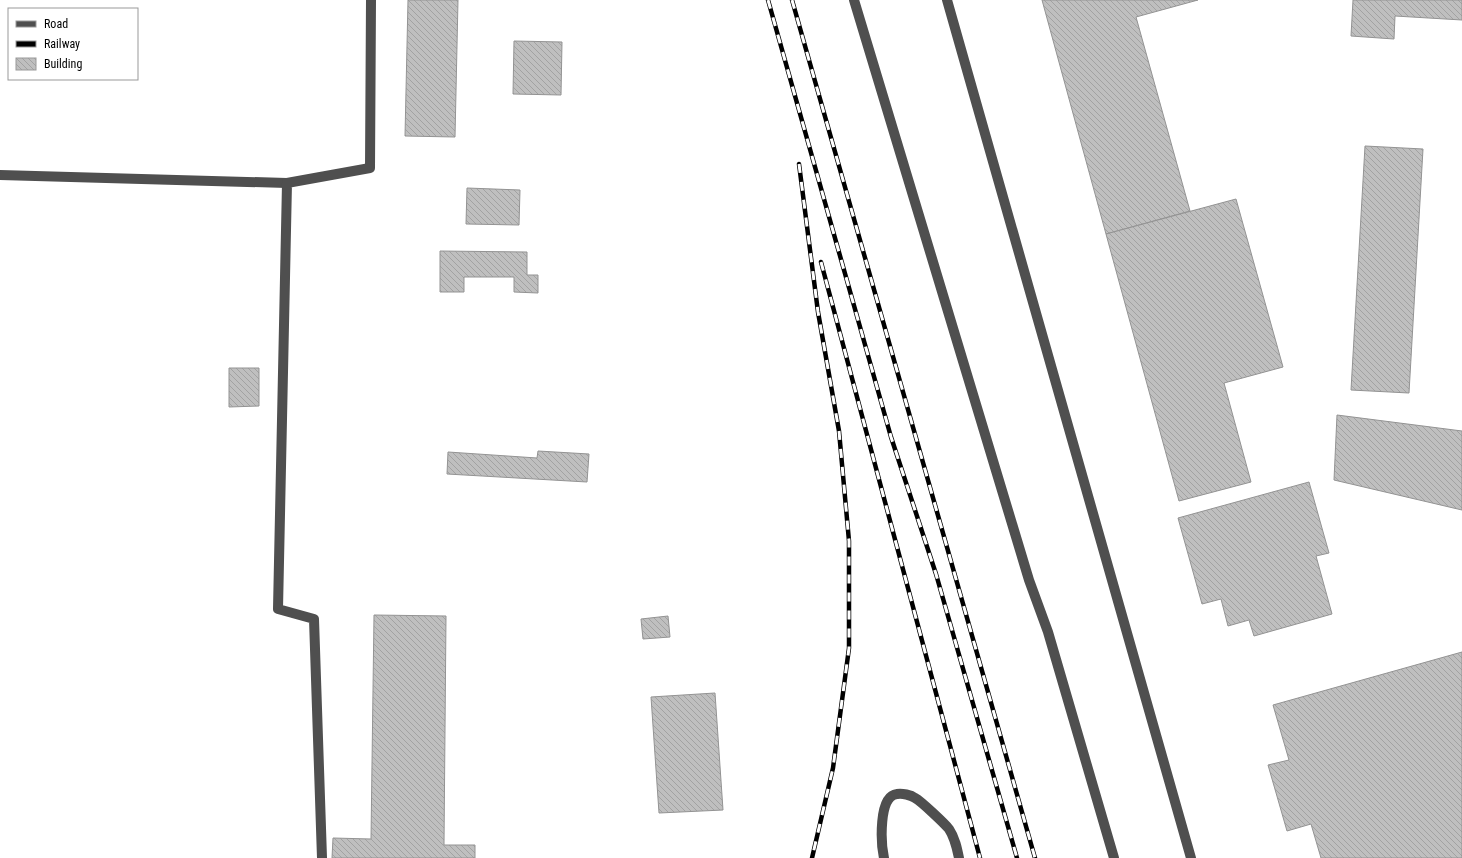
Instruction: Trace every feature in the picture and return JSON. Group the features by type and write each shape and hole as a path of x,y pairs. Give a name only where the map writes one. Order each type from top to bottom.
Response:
{"lane":[{"path":"0,175 287,183 370,168 371,0"},
{"path":"854,0 1028,580 1050,639 1114,858"},
{"path":"947,0 1190,858"},
{"path":"287,183 278,609 314,619 322,858"},
{"path":"884,858 882,826 886,804 889,797 897,794 915,797 948,828 955,840 959,858"}],"building":[{"path":"408,0 458,0 455,137 405,136"},
{"path":"1042,0 1198,0 1136,17 1190,211 1106,234"},
{"path":"1353,0 1462,0 1462,20 1395,16 1394,39 1351,36"},
{"path":"514,41 562,42 561,95 513,94"},
{"path":"1365,146 1423,149 1409,393 1351,390"},
{"path":"467,188 520,190 519,225 466,224"},
{"path":"1236,199 1283,367 1224,383 1251,482 1179,501 1106,234"},
{"path":"440,251 527,252 527,275 538,275 538,293 514,292 514,277 464,277 464,292 440,292"},
{"path":"229,368 259,368 259,406 229,407"},
{"path":"1337,415 1462,431 1462,510 1334,480"},
{"path":"538,451 589,454 587,482 447,474 448,452 537,458"},
{"path":"1309,482 1329,553 1316,556 1332,614 1254,636 1249,620 1228,626 1221,599 1202,604 1178,518"},
{"path":"374,615 446,616 444,845 475,845 475,858 332,858 333,838 371,839"},
{"path":"668,616 670,637 643,639 641,619"},
{"path":"1462,652 1462,858 1321,858 1311,824 1287,831 1268,765 1289,760 1273,705"},
{"path":"715,693 723,810 659,813 651,697"}],"railway":[{"path":"768,0 891,437 936,574 1017,858"},
{"path":"792,0 1035,858"},
{"path":"799,164 818,312 839,431 849,541 849,648 833,768 812,858"},
{"path":"821,262 980,858"}]}
